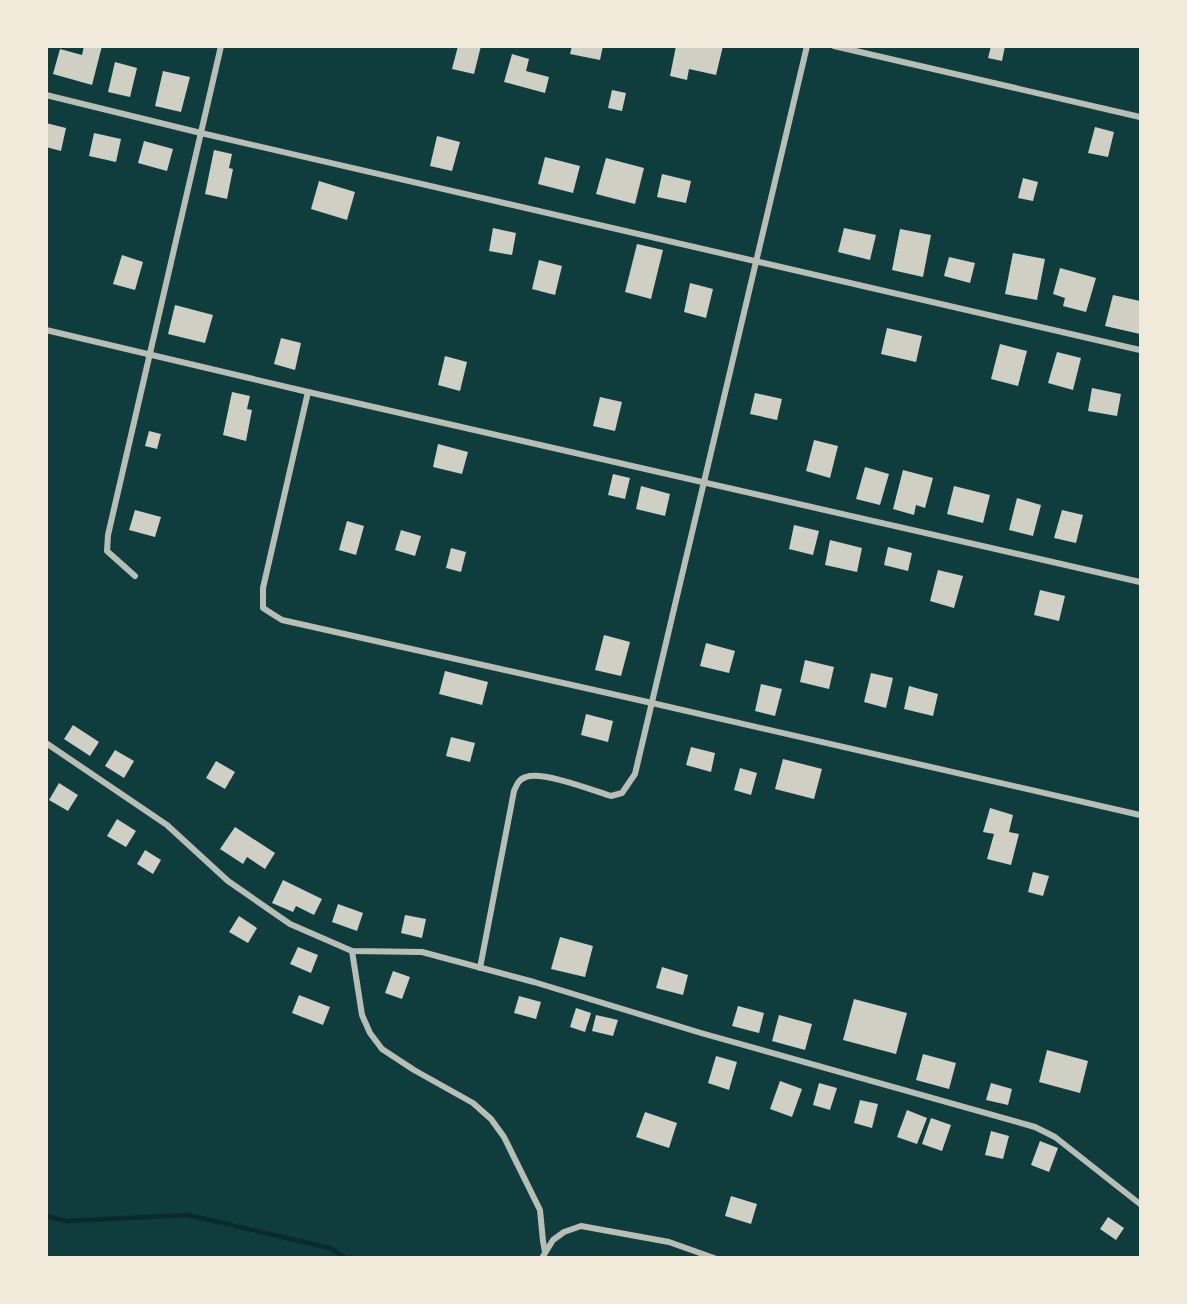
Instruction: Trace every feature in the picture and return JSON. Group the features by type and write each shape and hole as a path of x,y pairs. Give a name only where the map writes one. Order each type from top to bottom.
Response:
{"street":[{"path":"135,576 107,551 108,535 221,46"},
{"path":"480,968 514,791 518,781 527,776 541,775 611,796 622,793 635,774 807,46"},
{"path":"834,46 1140,117"},
{"path":"46,95 201,133 1140,350"},
{"path":"46,330 1140,582"},
{"path":"308,392 263,588 263,608 282,620 1140,815"},
{"path":"46,743 167,825 228,881 281,918 352,951 422,952 534,982 701,1034 1035,1126 1055,1137 1140,1204"},
{"path":"352,951 362,1015 370,1033 382,1049 473,1103 491,1119 504,1137 540,1210 544,1255"},
{"path":"544,1255 553,1240 564,1232 582,1226 669,1242 714,1257"}],"building":[{"path":"84,46 102,46 92,85 53,74 60,49 82,55"},
{"path":"458,46 481,46 474,74 452,69"},
{"path":"572,46 603,46 600,60 570,54"},
{"path":"676,46 723,46 716,75 689,69 687,80 670,76"},
{"path":"991,46 1005,46 1002,61 988,58"},
{"path":"512,54 529,59 526,71 549,77 545,93 504,82"},
{"path":"115,62 137,68 130,97 108,92"},
{"path":"163,71 190,77 181,112 155,106"},
{"path":"612,90 626,93 622,111 608,108"},
{"path":"46,123 66,128 61,151 46,147"},
{"path":"1095,127 1114,132 1108,157 1088,153"},
{"path":"94,133 121,139 116,162 89,156"},
{"path":"437,136 460,142 452,171 430,166"},
{"path":"144,141 173,149 167,171 138,163"},
{"path":"214,150 232,154 229,168 233,169 227,199 205,194"},
{"path":"545,157 580,166 573,193 538,184"},
{"path":"606,158 644,168 635,204 596,194"},
{"path":"662,174 691,181 686,203 657,197"},
{"path":"1023,178 1038,182 1033,201 1018,198"},
{"path":"319,181 355,192 347,220 311,209"},
{"path":"493,228 516,233 512,255 489,251"},
{"path":"844,228 876,235 870,260 838,252"},
{"path":"900,229 931,235 923,277 892,270"},
{"path":"637,244 663,250 651,299 625,292"},
{"path":"1013,253 1045,259 1037,300 1005,294"},
{"path":"122,255 143,262 135,290 113,284"},
{"path":"949,257 975,263 970,283 944,276"},
{"path":"539,260 562,266 555,295 532,289"},
{"path":"1060,268 1096,278 1086,312 1063,306 1065,298 1053,294"},
{"path":"690,283 713,289 706,318 684,312"},
{"path":"1113,295 1140,301 1140,334 1105,326"},
{"path":"175,305 213,315 205,343 168,334"},
{"path":"887,328 922,336 916,362 881,354"},
{"path":"281,338 301,343 295,370 274,364"},
{"path":"1000,344 1027,351 1018,386 991,379"},
{"path":"1057,352 1081,358 1073,390 1048,383"},
{"path":"445,356 467,362 460,391 438,385"},
{"path":"1092,388 1121,394 1117,416 1088,411"},
{"path":"232,392 250,396 247,409 252,410 246,441 223,435"},
{"path":"755,393 782,399 777,420 750,414"},
{"path":"600,397 622,402 615,431 593,426"},
{"path":"149,431 161,434 157,449 145,446"},
{"path":"814,440 838,446 830,478 806,471"},
{"path":"438,444 468,452 462,474 433,467"},
{"path":"865,467 889,474 880,505 856,499"},
{"path":"903,470 933,478 925,508 916,505 914,515 893,509"},
{"path":"613,474 630,478 625,499 608,495"},
{"path":"641,486 670,494 665,516 636,509"},
{"path":"954,486 990,495 983,523 947,514"},
{"path":"1017,498 1041,505 1033,536 1009,530"},
{"path":"135,510 161,517 155,537 129,530"},
{"path":"1062,510 1083,515 1076,543 1054,538"},
{"path":"347,521 364,526 356,555 339,550"},
{"path":"794,525 819,531 813,555 789,549"},
{"path":"401,530 421,536 415,556 395,550"},
{"path":"830,540 862,548 857,572 825,565"},
{"path":"888,547 912,553 908,571 884,565"},
{"path":"451,548 466,552 461,572 446,568"},
{"path":"938,570 963,576 954,608 930,601"},
{"path":"1040,590 1065,596 1059,621 1034,615"},
{"path":"604,635 630,642 621,676 595,670"},
{"path":"706,643 735,651 729,673 700,666"},
{"path":"805,660 834,667 829,689 800,682"},
{"path":"445,671 488,682 482,705 439,694"},
{"path":"871,673 893,678 886,708 864,702"},
{"path":"761,684 782,689 775,716 755,711"},
{"path":"909,686 938,694 933,716 904,709"},
{"path":"586,714 613,721 608,742 581,735"},
{"path":"73,725 99,742 90,756 64,739"},
{"path":"451,737 475,743 470,762 446,756"},
{"path":"691,747 715,753 711,772 686,765"},
{"path":"115,750 134,761 124,778 105,766"},
{"path":"783,759 822,769 814,799 775,789"},
{"path":"216,761 235,772 225,789 206,778"},
{"path":"740,768 757,773 751,795 734,790"},
{"path":"59,783 78,795 68,811 49,800"},
{"path":"990,808 1013,815 1009,832 1019,834 1011,865 987,859 994,834 983,832"},
{"path":"117,819 136,831 126,847 107,836"},
{"path":"235,827 275,853 265,869 247,857 243,864 220,849"},
{"path":"145,850 161,860 153,874 137,864"},
{"path":"1033,872 1049,876 1043,896 1028,892"},
{"path":"283,880 322,899 314,915 296,906 293,912 272,903"},
{"path":"338,904 363,913 357,931 332,922"},
{"path":"405,915 426,919 422,938 401,933"},
{"path":"239,916 257,928 248,943 229,932"},
{"path":"560,937 593,946 585,977 551,969"},
{"path":"298,947 318,955 311,973 290,964"},
{"path":"662,967 688,975 683,995 656,988"},
{"path":"393,971 410,977 402,999 385,993"},
{"path":"299,995 330,1007 323,1025 292,1013"},
{"path":"519,996 541,1002 536,1019 514,1013"},
{"path":"854,999 907,1013 896,1054 843,1040"},
{"path":"738,1006 764,1013 759,1033 732,1026"},
{"path":"576,1008 591,1013 585,1032 570,1027"},
{"path":"596,1015 618,1020 613,1036 592,1031"},
{"path":"779,1015 812,1024 805,1050 772,1041"},
{"path":"1047,1050 1088,1061 1080,1093 1039,1082"},
{"path":"923,1054 956,1063 949,1089 916,1080"},
{"path":"716,1056 737,1062 729,1090 708,1083"},
{"path":"780,1081 802,1089 792,1117 770,1109"},
{"path":"819,1083 837,1088 830,1110 813,1105"},
{"path":"991,1083 1012,1089 1008,1105 986,1100"},
{"path":"860,1100 878,1104 872,1128 854,1123"},
{"path":"907,1110 927,1118 917,1144 897,1137"},
{"path":"645,1112 677,1123 669,1148 636,1137"},
{"path":"931,1118 951,1125 942,1151 922,1144"},
{"path":"991,1131 1009,1136 1003,1159 985,1155"},
{"path":"1040,1141 1058,1148 1049,1172 1031,1165"},
{"path":"731,1196 757,1204 751,1224 725,1216"},
{"path":"1108,1217 1124,1228 1116,1240 1100,1229"}],"waterway":[{"path":"46,1216 66,1221 188,1215 330,1248 346,1258"}]}
